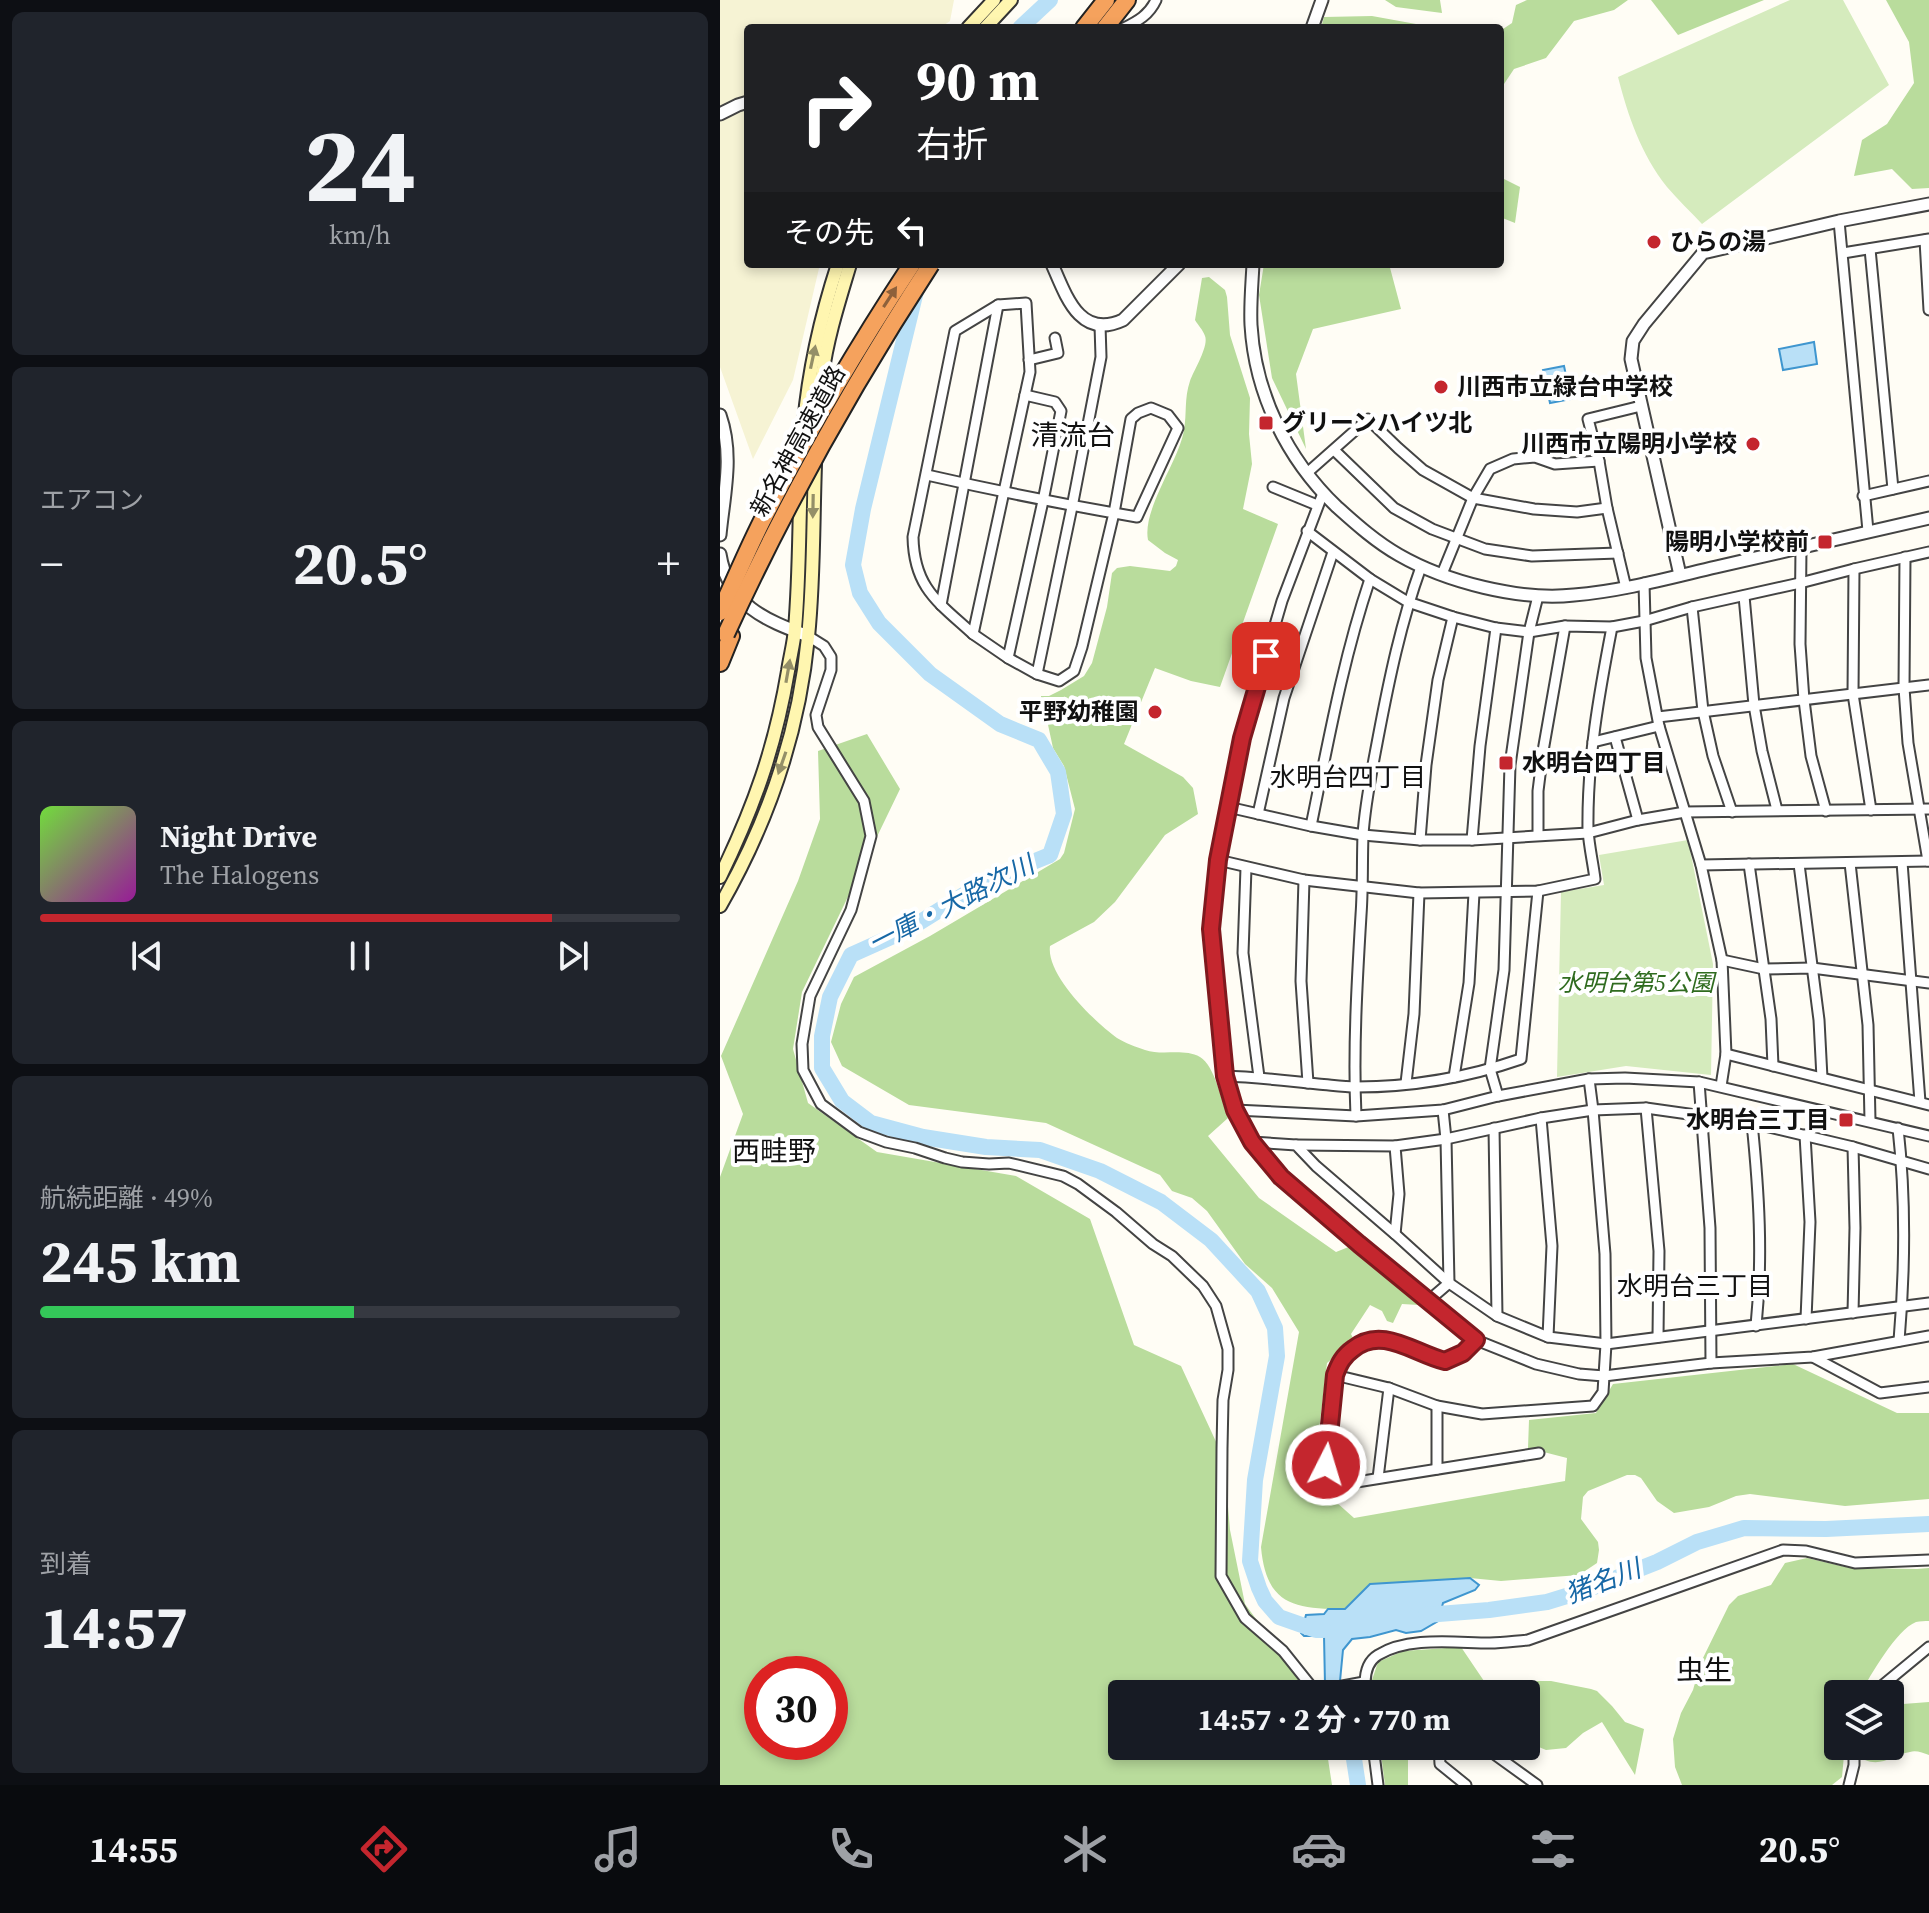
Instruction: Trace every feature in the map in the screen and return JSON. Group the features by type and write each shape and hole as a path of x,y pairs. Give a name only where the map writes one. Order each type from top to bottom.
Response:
{"highway":[{"path":"1087,24 1106,0"},
{"path":"1108,24 1127,0"},
{"name":"新名神高速道路","path":"720,612 763,518 806,438 909,268"},
{"name":"新名神高速道路","path":"720,663 726,639 756,569 810,464 928,268"}],"main road":[{"path":"972,24 994,0"},
{"path":"989,24 1011,0"},
{"path":"720,877 757,795 773,743 795,631 804,425 810,373 823,309 837,268"},
{"path":"720,906 754,839 788,746 800,695 808,636 813,483 822,374 849,268"}],"street":[{"path":"1132,24 1143,18 1156,0"},
{"path":"1313,24 1322,0"},
{"path":"720,114 744,103"},
{"path":"1680,575 1631,359 1633,341 1644,324 1703,253 1839,221 1929,204"},
{"path":"1839,221 1868,531"},
{"path":"1843,253 1927,239 1929,310"},
{"path":"1870,249 1893,489"},
{"path":"1054,268 1077,313 1088,322 1100,325 1112,325 1123,320 1175,268"},
{"path":"1253,268 1251,324 1261,387 1274,421 1320,499 1282,601 1242,738 1218,860 1211,929 1225,1076 1235,1110 1252,1142 1281,1177 1476,1340 1536,1364 1604,1376 1711,1363 1813,1357 1929,1336"},
{"path":"927,475 963,483 1003,492 1043,501 1072,507 1114,513 1137,517 1178,428 1168,415 1151,408 1131,419 1114,513 1074,671 1059,681 1037,674 973,634 932,597 916,568 913,537 955,331 998,305 1026,303 1030,372 1003,492 973,634"},
{"path":"941,605 998,305"},
{"path":"1037,674 1101,357 1100,325"},
{"path":"1029,360 1058,353 1055,338"},
{"path":"1008,658 1061,411 1055,402 1025,395"},
{"path":"1626,588 1588,419 1641,406"},
{"path":"720,415 728,448 720,535"},
{"path":"1307,473 1368,419 1423,470 1473,498 1534,509 1577,512 1607,508"},
{"path":"1334,450 1394,508 1432,529 1485,549 1532,556 1618,553"},
{"path":"1442,574 1473,498 1490,469 1513,459 1535,457 1555,464 1599,461"},
{"path":"1863,496 1929,481"},
{"path":"1273,487 1320,499 1397,554 1421,567 1496,590 1538,596 1572,596 1626,588 1929,518"},
{"path":"1307,531 1370,579 1408,602 1496,628 1529,632 1565,626 1612,627 1644,621 1929,552"},
{"path":"1801,548 1800,644 1804,700 1811,756 1826,811"},
{"path":"1258,814 1284,698 1333,552"},
{"path":"720,554 723,571 749,608 762,617 808,636 824,646 831,657 831,670 816,715 818,727 864,801 871,836 851,910 810,996 802,1044 803,1070 821,1104 859,1132 945,1158 989,1164 1009,1163 1063,1176 1078,1184 1172,1256 1203,1286 1216,1306 1228,1349 1223,1400 1221,1576 1245,1618 1283,1651 1306,1680"},
{"path":"1701,865 1928,861 1924,809 1908,743 1904,688 1905,557"},
{"path":"1356,1116 1356,1001 1363,835 1382,715 1408,602 1421,567"},
{"path":"1854,569 1853,694 1871,810"},
{"path":"1311,826 1356,620 1370,579"},
{"path":"1644,583 1646,658 1658,722 1701,865 1722,960 1726,1054 1721,1086"},
{"path":"1498,1096 1490,1069 1504,970 1510,765 1529,632 1538,596"},
{"path":"1744,596 1754,705 1777,810"},
{"path":"1692,607 1703,711 1713,756 1732,812"},
{"path":"1420,840 1426,765 1438,680 1453,617"},
{"path":"1538,835 1538,791 1565,626"},
{"path":"1218,860 1304,880 1419,893 1538,891 1595,879 1588,833 1589,780 1596,713 1612,627"},
{"path":"1472,840 1480,746 1496,628"},
{"path":"1593,742 1703,711 1929,685"},
{"path":"1615,737 1638,820"},
{"path":"1228,807 1363,835 1420,840 1507,839 1588,833 1685,812 1924,809"},
{"path":"1726,1054 1924,1104 1902,862"},
{"path":"1850,863 1868,1025 1870,1121"},
{"path":"1749,864 1771,1019 1773,1066"},
{"path":"1799,864 1819,1020 1822,1078"},
{"path":"1246,868 1243,953 1259,1077"},
{"path":"1304,880 1301,981 1308,1083"},
{"path":"1225,1076 1354,1087 1454,1077 1521,1059 1538,891"},
{"path":"1406,1083 1414,1014 1419,893"},
{"path":"1454,1077 1469,983 1474,893"},
{"path":"1722,960 1764,969 1812,968 1929,983"},
{"path":"1235,1110 1356,1116 1443,1110 1589,1079 1625,1078 1721,1086 1929,1136"},
{"path":"1335,1375 1389,1388 1437,1406 1482,1414 1593,1406 1603,1392 1605,1254 1589,1079"},
{"path":"1699,1082 1710,1228 1711,1363"},
{"path":"1252,1142 1395,1146 1593,1110 1646,1108 1752,1123 1929,1169"},
{"path":"1646,1108 1659,1251 1658,1337"},
{"path":"1443,1110 1449,1283"},
{"path":"1541,1118 1552,1246 1548,1337"},
{"path":"1752,1123 1760,1228 1761,1281 1756,1326"},
{"path":"1494,1128 1497,1316"},
{"path":"1898,1128 1905,1239 1899,1341"},
{"path":"1805,1135 1810,1222 1806,1319"},
{"path":"1296,1145 1449,1283 1497,1316 1548,1337 1606,1344 1929,1303"},
{"path":"1395,1146 1399,1194 1395,1234"},
{"path":"1853,1147 1853,1313"},
{"path":"1428,1301 1449,1283"},
{"path":"1476,1340 1463,1353 1445,1361 1390,1341 1372,1340 1359,1344 1345,1355 1335,1375 1326,1465 1344,1484 1539,1453"},
{"path":"1813,1357 1880,1393 1929,1387"},
{"path":"1378,1478 1389,1388"},
{"path":"1437,1406 1437,1469"},
{"path":"1362,1680 1376,1656 1400,1646 1452,1641 1488,1643 1528,1640 1783,1550 1806,1551 1855,1563 1929,1560"},
{"path":"1889,1680 1929,1647"},
{"path":"1375,1760 1378,1785"},
{"path":"1440,1760 1440,1764 1466,1785"},
{"path":"1502,1760 1537,1785"},
{"path":"1849,1785 1854,1760"}],"shaded area":[{"path":"720,0 954,0 950,21 946,24 744,24 744,268 819,268 793,380 753,459 720,367"}],"green space":[{"path":"1385,0 1440,0 1442,13 1396,7"},
{"path":"1527,0 1628,0 1614,10 1574,21 1546,58 1514,69 1504,84 1504,28 1512,23 1516,5"},
{"path":"1651,0 1764,0 1678,35"},
{"path":"1790,0 1843,0 1889,85 1702,224 1667,187 1650,161 1631,120 1618,77"},
{"path":"1886,0 1929,0 1929,188 1912,189 1892,169 1854,176 1862,140 1887,124 1914,83 1909,42"},
{"path":"1372,16 1416,24 1322,24 1324,17"},
{"path":"1504,179 1520,187 1515,223 1504,219"},
{"path":"1263,268 1390,268 1401,309 1313,329 1296,374 1306,449 1272,378 1259,295"},
{"path":"1209,277 1225,290 1230,335 1250,398 1252,464 1243,509 1278,524 1220,687 1155,668 1124,744 1183,777 1193,788 1198,814 1165,835 1115,902 1094,922 1050,946 1051,958 1074,997 1117,1038 1145,1050 1194,1054 1205,1062 1214,1076 1228,1118 1208,1136 1259,1198 1336,1252 1351,1246 1419,1305 1402,1304 1393,1323 1387,1321 1382,1311 1370,1305 1351,1334 1354,1340 1327,1363 1314,1472 1327,1494 1354,1518 1565,1481 1567,1458 1528,1448 1529,1420 1596,1413 1613,1384 1793,1364 1897,1413 1929,1413 1929,1499 1845,1506 1750,1494 1709,1507 1674,1513 1657,1501 1641,1478 1627,1475 1588,1491 1583,1497 1581,1519 1598,1542 1599,1550 1597,1563 1579,1575 1501,1581 1470,1578 1370,1584 1344,1609 1297,1604 1276,1592 1269,1581 1261,1547 1299,1332 1272,1288 1245,1264 1207,1211 1192,1198 1172,1191 1160,1175 1046,1123 909,1105 842,1066 831,1042 841,1004 854,977 930,936 1060,859 1064,853 1075,809 1064,766 1053,748 1041,708 1041,696 1049,696 1084,676 1092,663 1107,607 1112,573 1117,568 1130,566 1170,571 1176,566 1178,560 1148,540 1148,528 1155,500 1181,442 1188,388 1205,346 1205,336 1195,320 1202,278"},
{"path":"867,734 900,789 802,992 793,1049 808,1103 877,1152 1016,1176 1090,1219 1134,1345 1181,1366 1224,1459 1230,1530 1245,1604 1298,1680 1108,1680 1108,1760 1328,1760 1332,1785 720,1785 720,1177 743,1114 721,1056 798,881 820,819 818,751"},
{"name":"水明台第5公園","path":"1688,840 1713,964 1711,1075 1626,1066 1557,1077 1561,892 1604,885 1599,855"},
{"path":"1807,1558 1850,1568 1929,1568 1929,1621 1916,1622 1900,1634 1869,1680 1824,1680 1824,1760 1844,1760 1842,1777 1832,1785 1682,1785 1675,1767 1673,1739 1701,1662 1729,1605 1738,1596 1771,1585 1785,1563"},
{"path":"1461,1647 1483,1680 1372,1680 1378,1662 1403,1651"},
{"path":"1540,1681 1597,1691 1625,1722 1644,1729 1635,1775 1602,1722 1566,1748 1540,1748"},
{"path":"1929,1702 1929,1755 1912,1751 1904,1753 1904,1704"},
{"path":"1382,1760 1408,1760 1408,1785 1385,1785"}],"water":[{"path":"1814,342 1817,364 1783,370 1779,349"},
{"path":"1564,366 1571,399 1550,403 1543,370"},
{"path":"1470,1578 1479,1585 1475,1590 1443,1603 1445,1617 1421,1631 1406,1633 1396,1630 1352,1639 1343,1650 1340,1680 1325,1680 1324,1636 1304,1636 1301,1633 1306,1615 1324,1614 1328,1609 1345,1609 1370,1584"}],"waterway":[{"name":"一庫・大路次川","path":"1024,24 1050,0"},
{"name":"一庫・大路次川","path":"916,291 863,509 853,565 860,593 879,623 930,674 1000,724 1039,740 1058,772 1064,814 1050,855 986,881 909,929 851,955 830,997 822,1036 822,1068 842,1101 871,1123 923,1137 986,1147 1040,1150 1100,1171 1161,1202 1211,1240 1258,1291 1275,1328 1277,1356 1255,1480 1250,1561 1265,1601 1279,1617 1324,1630"},
{"name":"猪名川","path":"1426,1615 1547,1602 1657,1562 1697,1542 1744,1528 1826,1529 1929,1524"},
{"name":"猪名川","path":"1354,1760 1358,1785"}],"place":[{"name":"ひらの湯","path":"1654,242"},
{"name":"川西市立緑台中学校","path":"1441,387"},
{"name":"グリーンハイツ北","path":"1266,423"},
{"name":"川西市立陽明小学校","path":"1753,444"},
{"name":"陽明小学校前","path":"1825,542"},
{"name":"平野幼稚園","path":"1155,712"},
{"name":"水明台四丁目","path":"1506,763"},
{"name":"水明台三丁目","path":"1846,1120"}],"district":[{"name":"清流台","path":"1073,435"},
{"name":"水明台四丁目","path":"1348,777"},
{"name":"西畦野","path":"774,1151"},
{"name":"水明台三丁目","path":"1695,1286"},
{"name":"虫生","path":"1704,1670"}],"route":[{"path":"1266,656 1242,738 1218,860 1211,929 1225,1076 1235,1110 1252,1142 1281,1177 1476,1340 1463,1353 1445,1361 1381,1339 1359,1344 1345,1355 1335,1375 1326,1465"}]}
